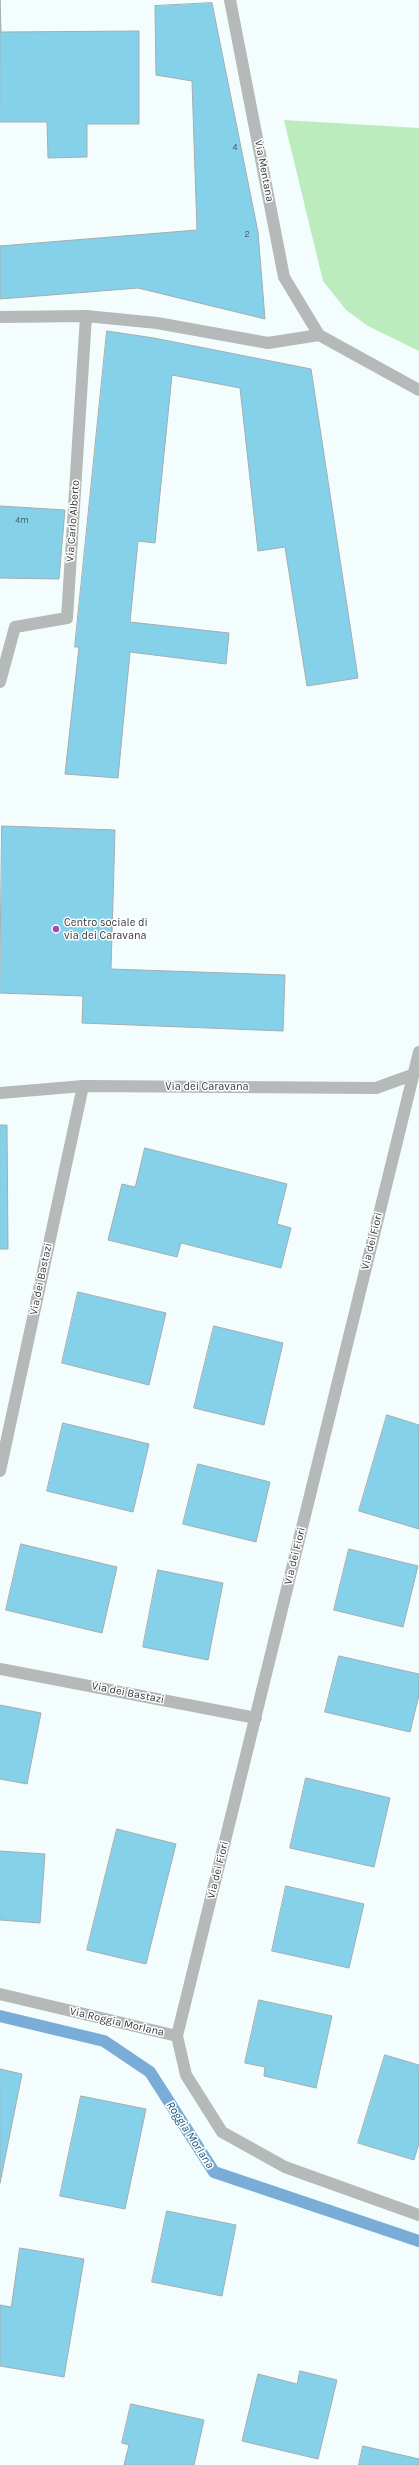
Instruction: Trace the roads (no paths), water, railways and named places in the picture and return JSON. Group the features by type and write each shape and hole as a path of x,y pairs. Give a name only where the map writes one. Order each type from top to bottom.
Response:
{"street":[{"name":"Via Mentana","path":"230,0 284,277 319,335"},
{"path":"0,317 86,316 156,323 268,343 319,335 419,390"},
{"name":"Via Carlo Alberto","path":"0,682 15,627 67,618 86,316"},
{"name":"Via dei Fiori","path":"177,2036 256,1718 412,1075 419,1052"},
{"name":"Via dei Caravana","path":"0,1093 83,1086 376,1088 412,1075"},
{"name":"Via dei Bastazi","path":"0,1471 83,1086"},
{"name":"Via dei Bastazi","path":"0,1669 256,1718"},
{"name":"Via Roggia Morlana","path":"0,1994 177,2036 186,2075 222,2132 285,2167 419,2215"}],"waterway":[{"name":"Roggia Morlana","path":"0,2016 104,2041 150,2072 214,2172 419,2241"}],"place":[{"name":"Centro sociale di via dei Caravana","path":"56,929"}]}
